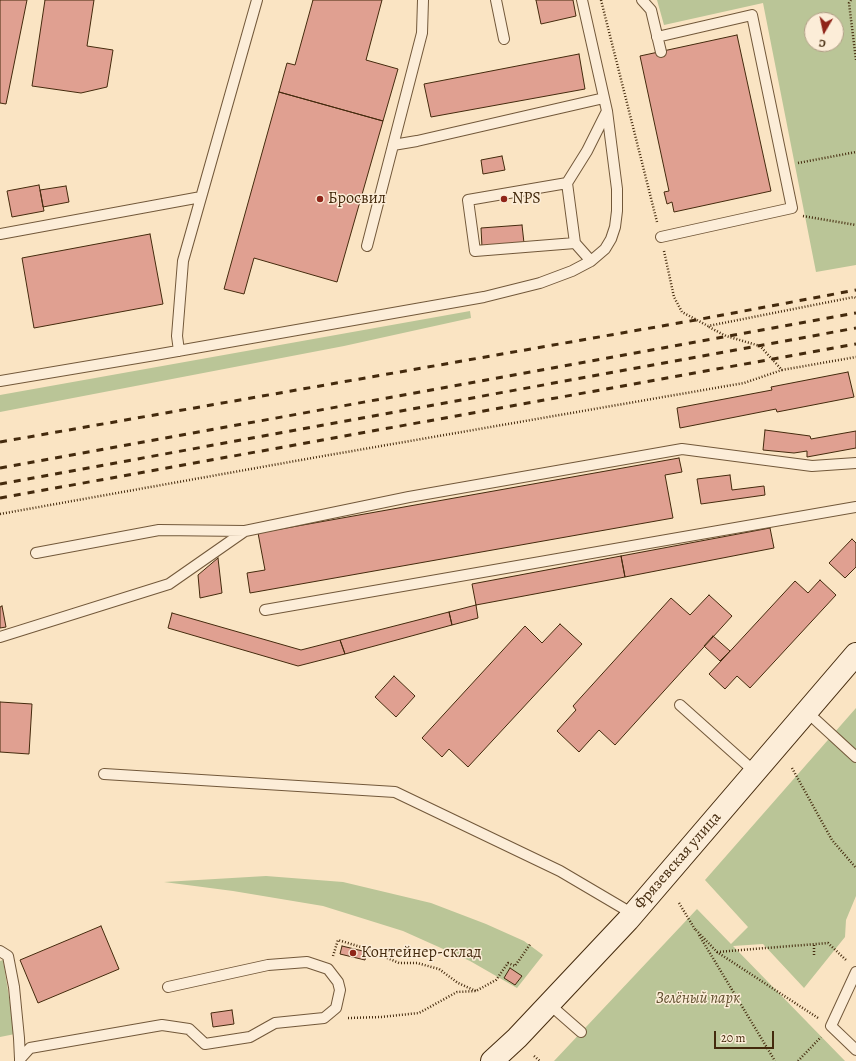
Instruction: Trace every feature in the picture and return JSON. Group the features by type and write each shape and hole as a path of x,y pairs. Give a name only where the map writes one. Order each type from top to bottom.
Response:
{"main road":[{"name":"Фрязевская улица","path":"492,1061 550,1004 633,914 856,654"}],"lane":[{"path":"179,351 177,336 184,261 257,0"},
{"path":"367,246 422,33 423,0"},
{"path":"496,0 504,39"},
{"path":"0,381 484,297 540,283 572,271 591,261 605,249 611,239 615,227 617,211 617,189 607,111 582,0"},
{"path":"642,0 651,10 661,52"},
{"path":"657,37 752,15 792,208 661,237"},
{"path":"393,145 418,141 604,98"},
{"path":"591,261 575,243 567,184 587,151 607,111"},
{"path":"567,184 468,200 475,251 575,243"},
{"path":"0,234 201,198"},
{"path":"36,553 159,530 245,531 409,497 682,449 812,466 856,463"},
{"path":"265,610 856,507"},
{"path":"0,637 169,584 245,531"},
{"path":"680,706 755,772"},
{"path":"807,712 856,757"},
{"path":"104,774 395,792 560,871 633,914"},
{"path":"0,951 8,956 14,987 20,1060"},
{"path":"20,1060 30,1048 162,1025 189,1029 205,1044 250,1037 275,1023 324,1018 336,1008 340,990 338,982 328,969 307,962 268,965 168,987"},
{"path":"853,968 831,1026 856,1050"},
{"path":"550,1004 580,1032"}],"path":[{"path":"600,0 661,237 674,297 682,312 726,336 760,346 782,370"},
{"path":"851,0 849,3 856,60"},
{"path":"791,164 856,152"},
{"path":"708,326 854,297 856,298"},
{"path":"0,514 319,456 744,383 782,370 856,357"},
{"path":"792,768 832,840 856,868"},
{"path":"679,903 775,1061"},
{"path":"696,930 716,952 831,1026 798,1061"},
{"path":"328,969 338,940 364,948 399,963 417,963 439,969 458,983 476,991"},
{"path":"324,1018 381,1017 419,1013 457,992 476,991 496,980 508,963 515,966 531,943"},
{"path":"814,944 814,955"},
{"path":"716,952 828,944 853,968"},
{"path":"336,949 341,950"},
{"path":"534,1056 540,1061"}],"green space":[{"path":"657,0 856,0 856,265 816,272 763,3 664,25"},
{"path":"470,311 471,318 344,346 0,412 0,395"},
{"name":"Зелёный парк","path":"856,708 856,896 846,920 845,937 804,988 763,944 733,946 845,1061 554,1061 697,909 731,944 748,927 705,880"},
{"path":"266,876 343,882 431,903 486,924 524,941 543,955 517,988 470,961 403,931 323,906 233,891 164,882"},
{"path":"3,960 15,1034 0,1037 0,961"}],"building":[{"path":"0,0 27,0 6,104 0,103"},
{"path":"45,0 94,0 87,46 113,50 107,87 81,93 32,86"},
{"path":"313,0 382,0 366,60 398,69 383,121 279,92 287,63 295,65"},
{"path":"536,0 573,0 576,16 541,24"},
{"path":"737,35 771,191 674,212 672,202 667,204 664,192 669,191 640,56"},
{"path":"579,54 585,89 431,117 424,84"},
{"path":"279,92 383,121 337,282 254,258 244,294 224,289"},
{"path":"502,156 505,170 483,174 481,160"},
{"path":"39,185 44,211 12,217 7,191"},
{"path":"66,186 69,202 43,207 40,190"},
{"path":"522,225 524,243 482,247 481,228"},
{"path":"150,234 163,304 34,328 22,258"},
{"path":"848,372 854,397 777,412 776,409 680,428 677,408 772,390 771,387"},
{"path":"765,430 810,436 811,439 856,431 856,448 807,457 807,451 794,453 763,450"},
{"path":"679,458 682,472 665,475 673,518 250,593 247,573 265,570 258,533"},
{"path":"730,475 732,490 764,486 765,495 701,504 697,479"},
{"path":"770,528 774,548 625,577 621,556"},
{"path":"852,539 856,543 856,567 845,578 829,563"},
{"path":"621,556 625,577 476,605 472,584"},
{"path":"218,558 222,593 200,598 198,575"},
{"path":"820,580 836,595 750,688 737,676 725,689 709,674 795,581 808,593"},
{"path":"709,595 732,616 615,745 599,730 579,752 557,731 576,710 573,706 671,598 690,615"},
{"path":"476,605 478,618 452,625 449,612"},
{"path":"2,606 6,627 0,628 0,607"},
{"path":"449,612 452,625 345,654 340,640"},
{"path":"172,613 301,650 340,640 345,654 298,666 168,628"},
{"path":"560,624 582,644 468,767 449,749 442,757 422,738 525,626 542,643"},
{"path":"713,636 730,651 720,661 704,646"},
{"path":"394,676 415,696 396,717 375,697"},
{"path":"0,702 32,704 29,754 0,752"},
{"path":"101,926 119,969 38,1003 20,960"},
{"name":"Контейнер-склад","path":"342,946 367,952 365,960 340,954"},
{"path":"510,968 522,976 515,985 504,978"},
{"path":"232,1010 234,1024 213,1027 211,1013"}],"railway":[{"path":"0,442 696,320 856,290"},
{"path":"0,468 856,313"},
{"path":"0,484 856,328"},
{"path":"0,498 856,344"}],"place":[{"name":"Бросвил","path":"320,199"},
{"name":"NPS","path":"504,199"},
{"name":"Контейнер-склад","path":"353,953"}]}
